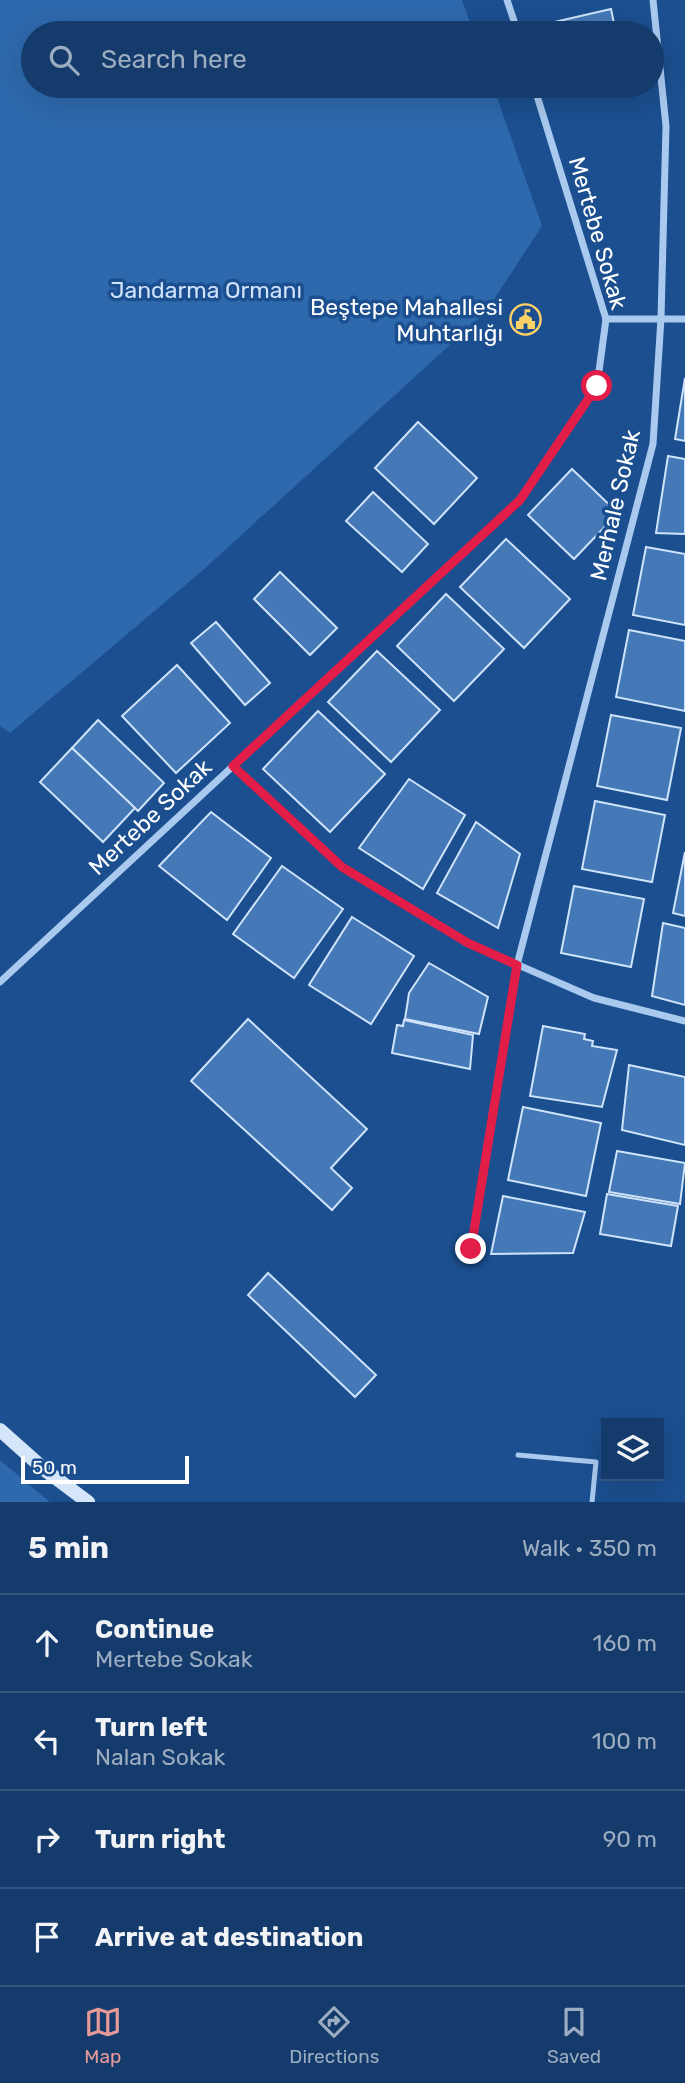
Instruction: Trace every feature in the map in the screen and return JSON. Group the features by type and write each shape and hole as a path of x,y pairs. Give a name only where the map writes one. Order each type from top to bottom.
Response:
{"main road":[{"path":"0,1430 45,1470 88,1502"}],"street":[{"path":"507,0 514,21"},
{"name":"Merhale Sokak","path":"653,0 655,21"},
{"name":"Mertebe Sokak","path":"0,982 520,500 597,386 606,319 538,98"},
{"name":"Merhale Sokak","path":"471,1249 517,965 653,444 661,318 666,126 663,98"},
{"path":"606,319 685,319"},
{"path":"233,766 342,867 468,943 594,998 685,1021"}],"lane":[{"path":"518,1455 596,1462 592,1502"}],"green space":[{"name":"Jandarma Ormanı","path":"0,0 462,0 470,21 21,21 21,98 497,98 542,226 485,313 202,571 10,733 0,726"},
{"path":"0,1460 50,1502 0,1502"}],"building":[{"path":"611,9 614,21 559,21"},
{"path":"685,378 685,441 675,439"},
{"path":"418,422 477,478 434,524 375,468"},
{"path":"668,456 685,459 685,534 656,533"},
{"path":"572,469 618,513 574,559 528,515"},
{"path":"373,492 428,544 402,572 346,521"},
{"path":"506,539 570,599 524,648 460,587"},
{"path":"646,547 685,554 685,625 633,615"},
{"path":"280,572 337,628 310,655 254,599"},
{"path":"446,594 504,649 454,701 397,646"},
{"path":"216,622 270,683 245,705 191,643"},
{"path":"629,630 685,641 685,711 616,697"},
{"path":"377,651 440,710 391,762 328,702"},
{"path":"177,665 230,723 176,773 122,716"},
{"path":"318,711 385,774 330,832 263,769"},
{"path":"611,715 681,728 667,800 597,786"},
{"path":"98,720 164,783 138,811 72,748"},
{"path":"72,748 135,808 103,842 40,782"},
{"path":"409,779 465,815 423,889 359,848"},
{"path":"595,801 665,815 652,882 582,869"},
{"path":"211,812 271,858 227,920 159,866"},
{"path":"476,822 520,854 498,928 437,893"},
{"path":"685,852 685,916 673,913"},
{"path":"282,866 343,909 294,978 233,934"},
{"path":"574,886 644,899 631,967 561,953"},
{"path":"352,917 414,956 371,1024 309,985"},
{"path":"663,923 685,928 685,1005 652,996"},
{"path":"429,963 488,997 479,1034 405,1019 409,993"},
{"path":"248,1019 367,1129 331,1168 352,1188 332,1210 191,1081"},
{"path":"404,1020 473,1035 470,1069 392,1053 397,1025 403,1026"},
{"path":"543,1026 585,1034 584,1039 593,1041 592,1046 617,1050 602,1107 530,1096"},
{"path":"629,1065 685,1077 685,1145 622,1130"},
{"path":"523,1107 601,1123 586,1196 508,1180"},
{"path":"617,1151 685,1163 680,1204 609,1192"},
{"path":"607,1194 678,1206 671,1246 600,1234"},
{"path":"503,1196 585,1212 573,1253 491,1254"},
{"path":"268,1273 376,1375 355,1397 248,1295"}],"place":[{"name":"Beştepe Mahallesi Muhtarlığı","path":"526,320"}],"route":[{"path":"471,1249 517,965 468,943 342,867 233,766 520,500 597,386"}]}
